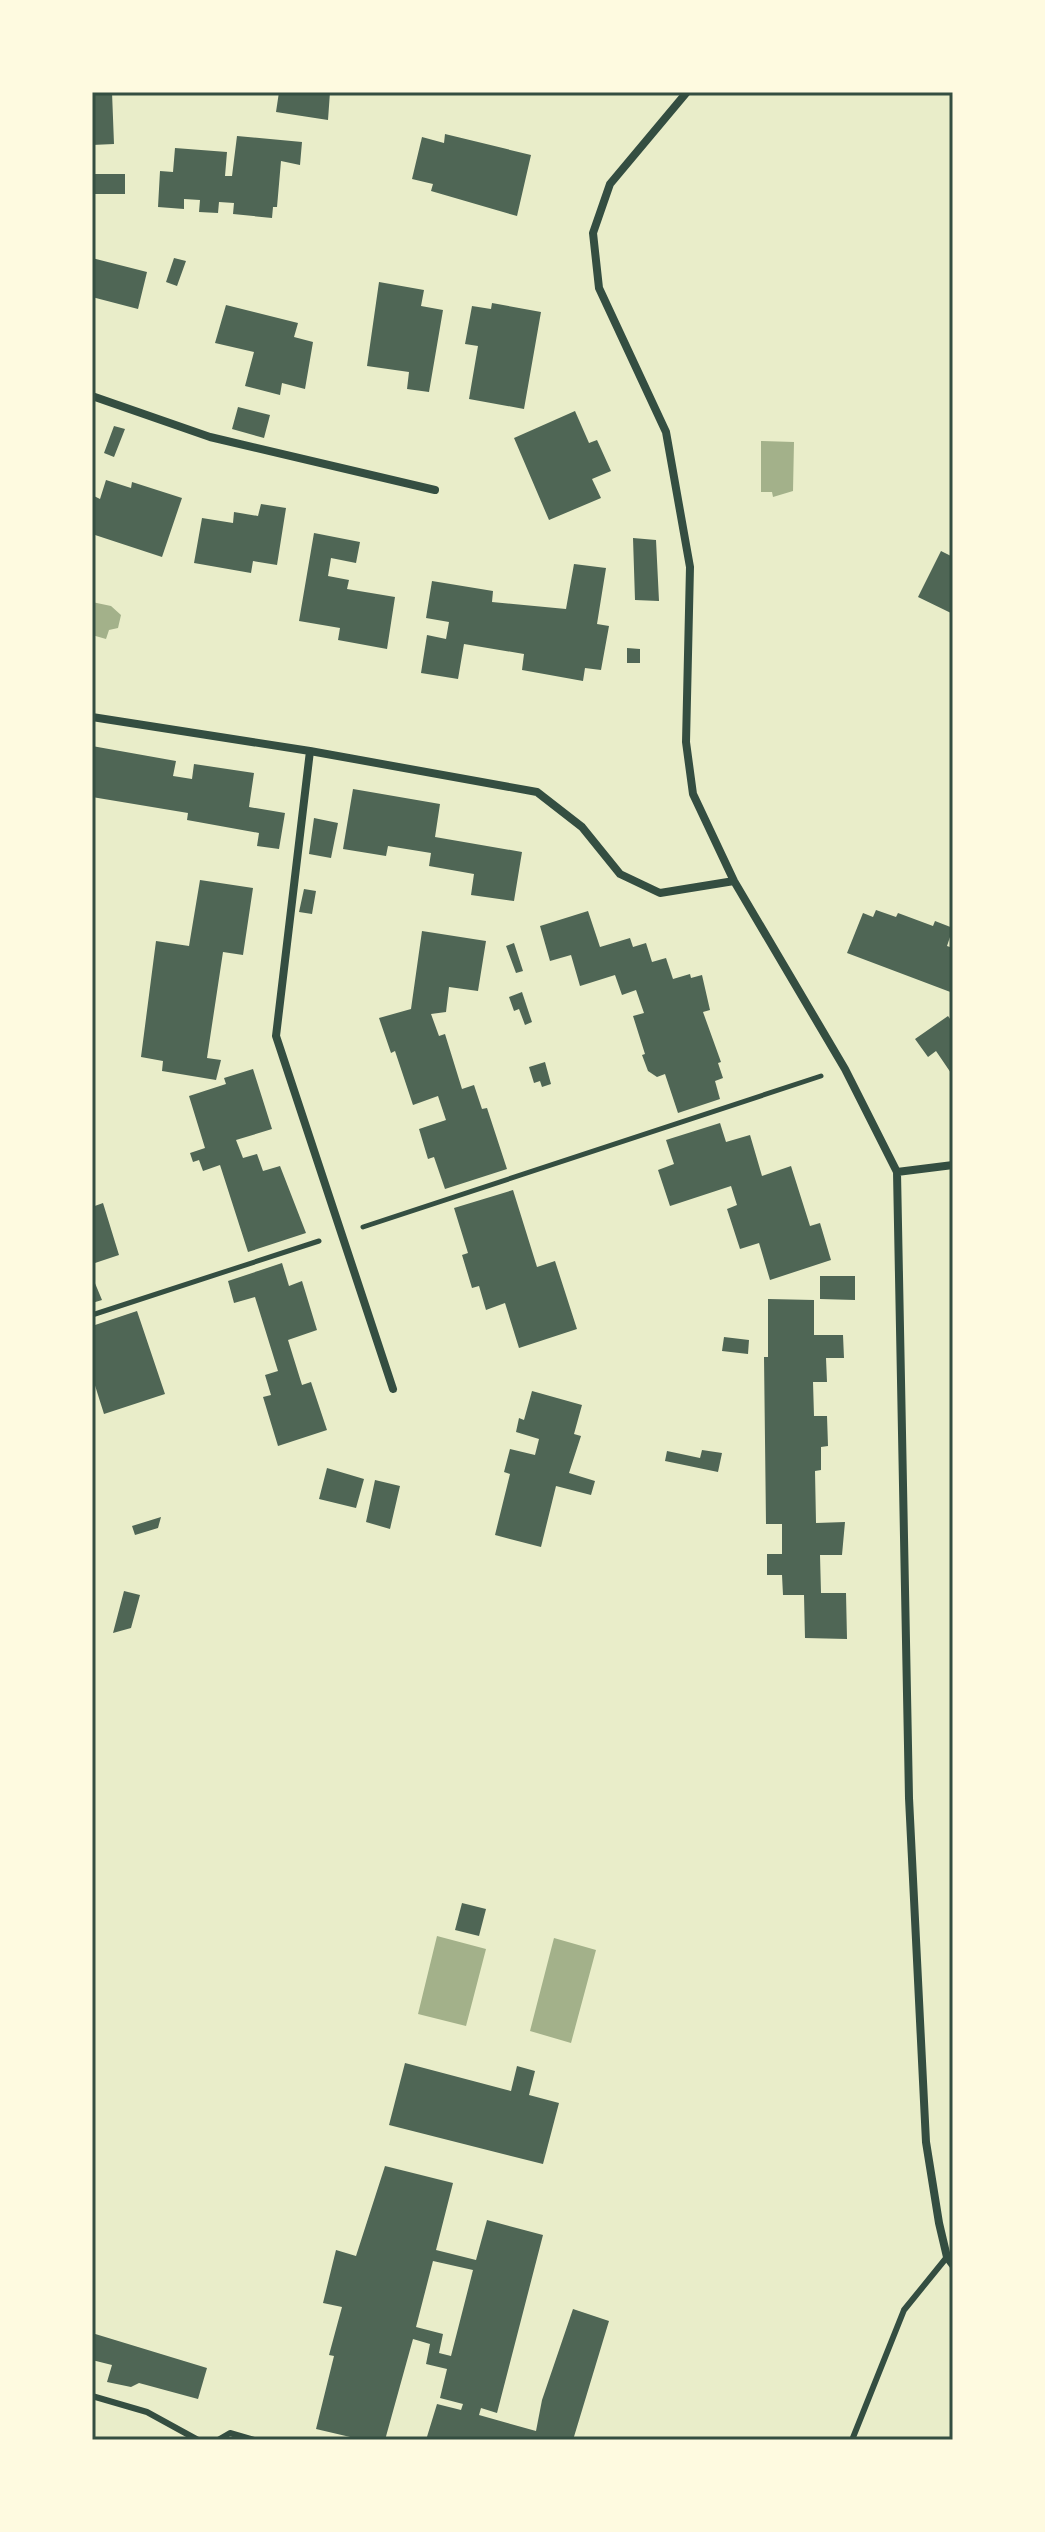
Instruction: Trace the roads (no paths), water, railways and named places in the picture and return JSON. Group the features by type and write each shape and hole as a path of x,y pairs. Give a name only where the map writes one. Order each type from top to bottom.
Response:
{"street":[{"path":"687,92 610,184 593,233 599,288 666,432 690,567 686,742 693,794 734,881 845,1069 897,1172 909,1798 926,2142 950,2261"},
{"path":"92,396 210,437 435,490"},
{"path":"92,717 310,751 537,792 582,827 620,874 660,893 734,881"},
{"path":"310,751 276,1036 393,1389"},
{"path":"897,1172 953,1165"}],"lane":[{"path":"852,2440 904,2310 950,2261"},
{"path":"92,2396 147,2412 198,2440"},
{"path":"218,2440 230,2433 254,2440"}]}
